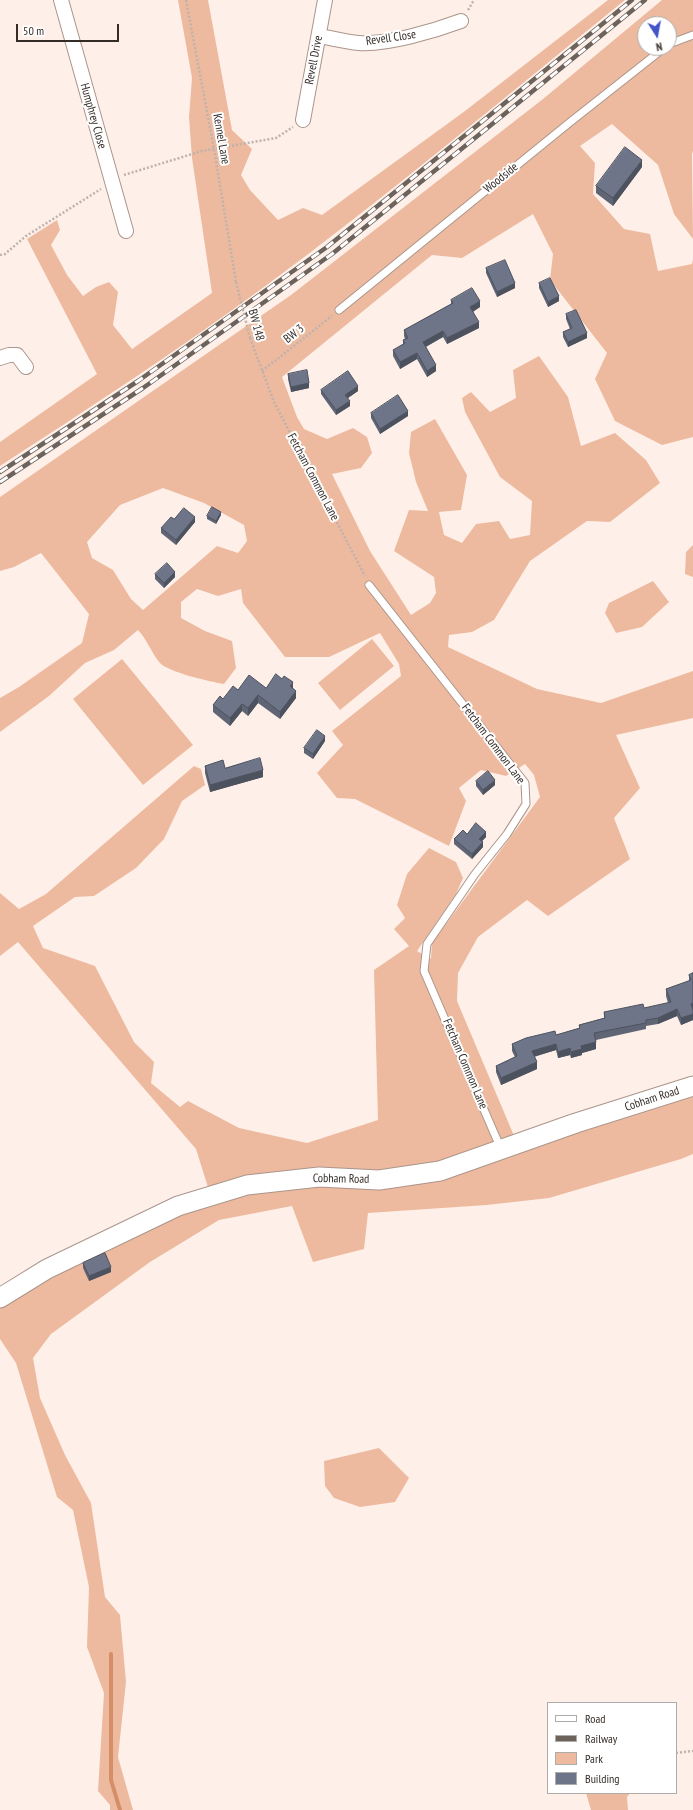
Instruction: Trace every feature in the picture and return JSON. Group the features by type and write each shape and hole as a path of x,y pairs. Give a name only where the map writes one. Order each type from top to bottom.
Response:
{"street":[{"name":"Humphrey Close","path":"61,0 126,231"},
{"name":"Revell Drive","path":"303,120 325,0"},
{"name":"Revell Close","path":"319,36 358,42 372,42 432,32 460,21"},
{"path":"0,358 10,355 17,355 26,367"},
{"name":"Cobham Road","path":"0,1298 47,1269 178,1206 246,1185 319,1177 379,1180 440,1171 693,1086"}],"lane":[{"path":"677,41 693,35"},
{"name":"Woodside","path":"339,310 654,56"},
{"name":"Fetcham Common Lane","path":"369,585 525,783 526,804 507,834 475,874 427,944 424,971 501,1150"}],"path":[{"name":"Kennel Lane","path":"186,0 214,149 236,282"},
{"path":"214,149 276,138 285,134 303,120"},
{"name":"BW 148","path":"236,282 250,338 262,371"},
{"name":"BW 3","path":"262,371 339,310"},
{"name":"Fetcham Common Lane","path":"262,371 274,402 369,585"},
{"path":"677,1753 693,1751"}],"green space":[{"path":"178,0 208,0 232,130 252,149 241,175 250,190 278,220 303,208 322,215 465,111 608,0 625,0 399,184 307,255 164,358 0,466 0,442 97,374 27,239 57,220 60,230 51,245 67,275 83,296 96,287 109,282 118,292 113,325 132,349 212,293 192,158 189,117 192,78"},
{"path":"662,0 693,0 693,239 674,214 658,165 612,124 580,146 595,163 593,194 624,229 650,234 658,271 692,264 693,259 693,437 662,445 615,421 595,379 607,353 550,280 553,254 533,214 462,258 432,255 282,377 297,417 304,429 327,439 353,428 367,437 372,453 361,468 332,474 370,551 411,615 430,603 436,593 434,577 394,551 409,510 428,511 416,482 409,453 411,432 435,419 467,475 461,510 439,512 444,535 462,543 476,524 499,521 510,539 530,535 532,501 500,477 465,412 462,398 471,392 490,412 516,398 513,370 539,356 568,397 581,446 615,433 646,460 660,483 610,522 587,521 530,561 494,620 472,632 449,635 448,647 537,689 601,703 693,671 693,718 616,735 640,788 614,818 630,859 548,916 527,900 478,937 458,973 457,1001 520,1150 693,1090 693,1154 681,1159 549,1198 487,1205 368,1213 364,1249 313,1262 292,1206 219,1220 150,1262 51,1334 33,1358 40,1398 65,1455 91,1503 105,1597 120,1615 126,1682 118,1757 133,1810 110,1810 110,1805 98,1791 104,1693 87,1647 89,1587 73,1510 57,1497 16,1363 0,1339 0,1308 78,1264 212,1200 196,1149 18,942 0,956 0,893 19,909 46,894 194,766 201,769 205,785 182,801 164,839 136,868 94,896 75,897 33,926 43,948 95,966 134,1042 154,1062 151,1083 180,1107 188,1101 239,1128 307,1143 378,1120 374,970 409,946 394,929 405,918 397,905 407,874 429,848 456,862 463,878 456,894 417,951 431,959 432,943 540,797 534,775 525,764 506,776 481,770 459,788 466,801 449,846 355,799 337,798 317,773 343,745 332,731 401,676 399,664 380,633 329,657 285,657 243,603 241,589 218,596 197,589 181,602 181,618 205,631 232,641 236,668 224,684 190,676 172,670 160,663 138,630 114,650 85,663 49,696 0,732 0,698 19,687 82,643 89,614 41,553 14,567 0,571 0,497 291,295 543,99 637,21 637,56 677,56 677,16 643,16","holes":["163,488 204,503 244,525 247,541 238,553 217,546 143,610 131,599 113,570 92,558 87,542 120,505"]},
{"path":"693,545 693,577 685,574 686,552"},
{"path":"653,581 669,602 642,627 616,633 605,613 609,603"},
{"path":"372,639 394,666 340,710 318,683"},
{"path":"122,659 193,745 143,785 73,699"},
{"path":"379,1448 409,1478 395,1502 360,1507 334,1498 325,1486 324,1461"},
{"path":"586,1794 629,1794 627,1797 628,1810 591,1810"}],"building":[{"path":"625,147 642,160 613,198 596,186"},
{"path":"505,260 515,283 497,292 486,268"},
{"path":"550,278 559,296 548,302 539,283"},
{"path":"472,288 480,301 470,307 479,322 447,338 443,331 423,342 436,365 427,371 417,353 400,362 393,350 405,343 403,340 408,338 404,330 453,303 451,300"},
{"path":"576,310 587,333 568,342 563,332 572,328 566,314"},
{"path":"307,370 309,383 291,387 288,374"},
{"path":"348,371 358,386 345,395 350,401 336,410 321,390"},
{"path":"398,395 408,411 380,429 371,413"},
{"path":"212,507 221,512 216,521 207,516"},
{"path":"184,508 195,517 176,540 161,528 171,517 174,519"},
{"path":"167,563 175,572 164,583 155,574"},
{"path":"276,674 282,679 284,676 293,682 290,686 296,691 280,712 258,695 248,708 242,704 230,718 213,705 220,696 223,699 233,686 238,690 249,675 266,688"},
{"path":"317,730 325,736 313,754 304,748"},
{"path":"260,758 263,770 210,785 205,766 223,760 225,768"},
{"path":"488,771 495,780 483,790 476,781"},
{"path":"476,823 486,832 479,839 483,842 472,854 454,839 463,830 467,834"},
{"path":"693,973 693,1003 691,1004 693,1014 681,1018 677,1009 658,1018 646,1020 646,1023 594,1033 596,1042 581,1046 582,1049 571,1052 570,1048 558,1052 556,1044 532,1051 537,1062 501,1078 496,1066 517,1056 512,1044 526,1038 555,1031 556,1035 580,1028 579,1025 605,1018 604,1012 643,1004 644,1008 671,1002 666,989 691,980 689,975"},
{"path":"105,1253 111,1267 89,1276 83,1263"}],"waterway":[{"path":"111,1654 111,1780 120,1810"}],"railway":[{"path":"0,472 138,381 327,247 632,0"},
{"path":"0,482 143,388 332,254 645,0"}]}
